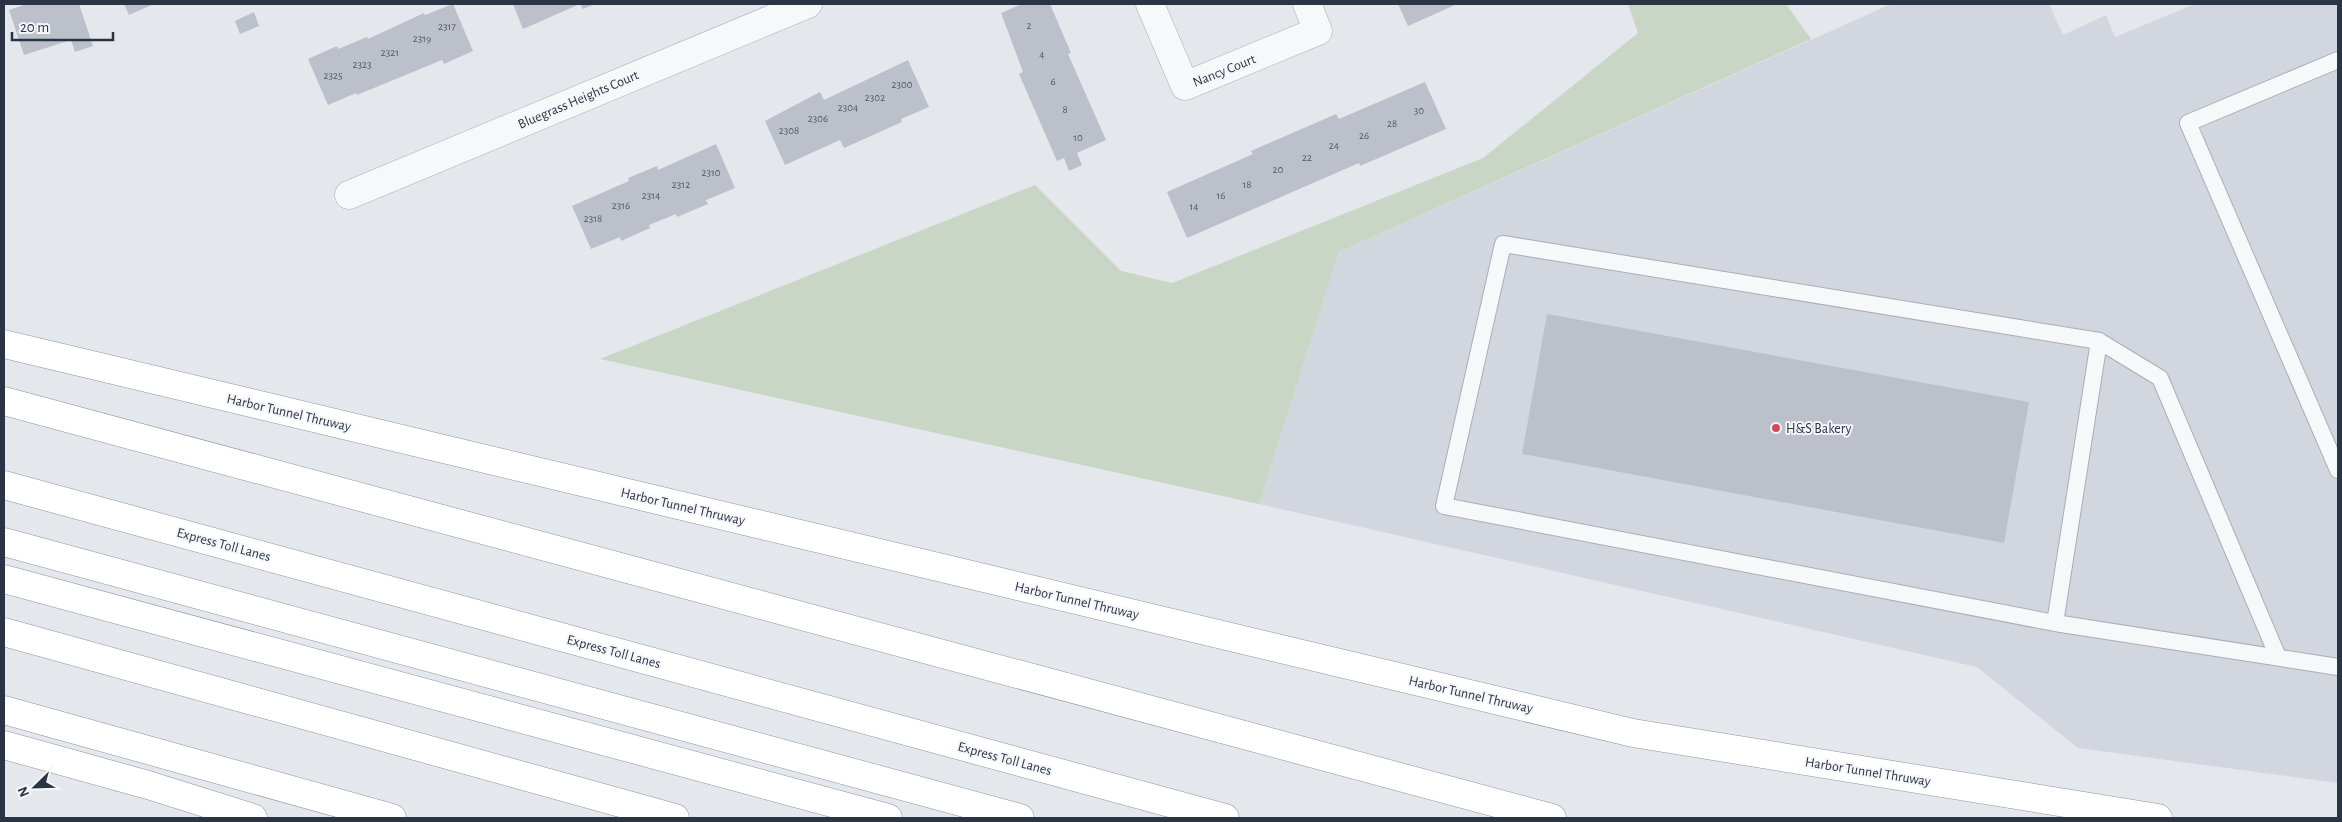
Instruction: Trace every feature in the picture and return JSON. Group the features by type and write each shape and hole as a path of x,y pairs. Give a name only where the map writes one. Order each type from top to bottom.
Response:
{"highway":[{"name":"Harbor Tunnel Thruway","path":"4,344 1634,733 2158,818"},
{"path":"4,400 1552,818"},
{"name":"Express Toll Lanes","path":"4,485 1225,818"},
{"path":"4,542 1020,818"},
{"path":"4,578 888,818"},
{"path":"4,632 675,818"},
{"path":"4,710 392,818"},
{"path":"4,745 148,785 253,818"}],"street":[{"name":"Bluegrass Heights Court","path":"349,195 808,4"},
{"name":"Nancy Court","path":"1150,4 1185,86 1318,31 1306,4"}],"lane":[{"path":"2338,60 2188,123 2338,470"},
{"path":"2278,657 2160,378 2099,341 1503,244 1444,506 2055,623 2338,667"},
{"path":"2055,623 2099,341"}],"shaded area":[{"path":"1891,4 2049,4 2063,35 2106,15 2115,37 2195,4 2338,4 2338,783 2078,748 1977,667 1259,504 1339,252"}],"green space":[{"path":"1628,4 1786,4 1811,39 1339,252 1259,504 600,359 1035,185 1121,271 1172,283 1483,158 1638,33"}],"building":[{"path":"27,4 79,4 93,46 75,52 71,40 24,55 9,10"},
{"path":"124,4 154,4 129,15"},
{"path":"453,4 473,51 444,64 442,60 328,105 308,59 337,46 338,49 367,37 368,39 424,13 425,15"},
{"path":"513,4 580,4 523,29"},
{"path":"580,4 595,4 583,9"},
{"path":"1022,4 1050,4 1071,53 1068,54 1106,140 1077,153 1082,165 1069,171 1064,158 1057,161 1019,74 1023,72 1001,13"},
{"path":"1398,4 1454,4 1455,5 1408,26"},
{"path":"254,12 259,26 240,34 235,21"},
{"path":"908,60 929,107 901,119 902,122 844,148 840,140 785,165 765,121 820,92 824,100"},
{"path":"1425,82 1446,129 1360,166 1359,163 1187,238 1167,192 1253,154 1251,151 1336,114 1339,119"},
{"path":"716,144 735,188 706,200 708,204 677,217 676,214 649,225 650,228 621,241 620,237 591,249 572,206 629,181 628,178 657,166 658,170"},
{"name":"H&S Bakery","path":"1547,314 2029,402 2004,543 1522,454"}],"place":[{"name":"H&S Bakery","path":"1776,428"}]}
